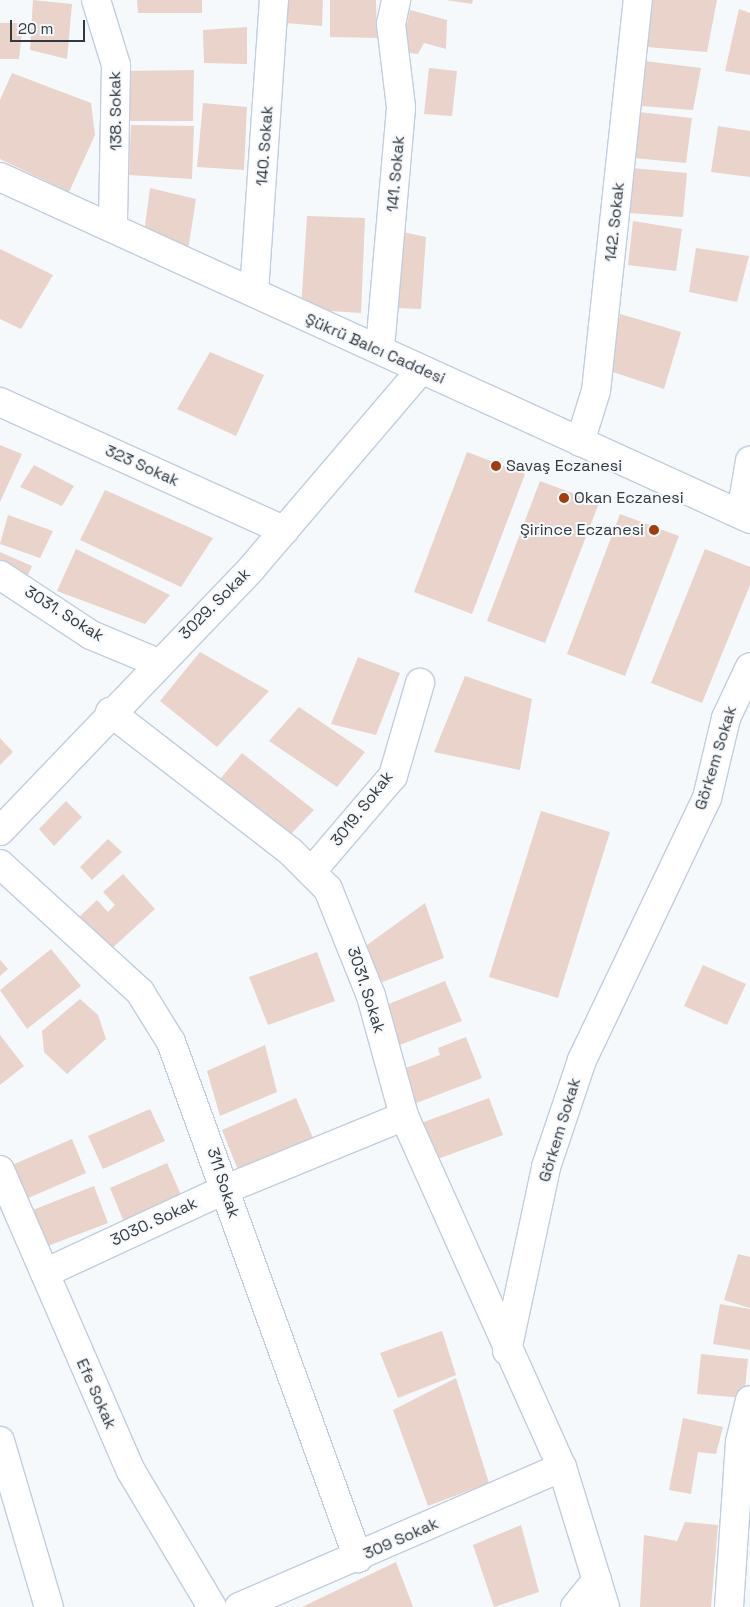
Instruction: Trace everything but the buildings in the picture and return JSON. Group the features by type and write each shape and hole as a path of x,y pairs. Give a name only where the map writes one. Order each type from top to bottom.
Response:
{"street":[{"name":"138. Sokak","path":"96,0 116,65 113,225"},
{"name":"140. Sokak","path":"254,292 274,0"},
{"name":"141. Sokak","path":"380,348 401,107 391,24 396,0"},
{"name":"142. Sokak","path":"580,442 596,391 638,0"},
{"name":"Şükrü Balcı Caddesi","path":"0,177 113,225 254,292 380,348 421,370 745,517"},
{"name":"3029. Sokak","path":"0,830 284,530 421,370"},
{"name":"323 Sokak","path":"0,402 284,530"},
{"path":"745,517 750,461"},
{"name":"3031. Sokak","path":"0,575 91,635 158,663"},
{"name":"Görkem Sokak","path":"507,1351 546,1167 582,1060 707,798 726,718 750,668"},
{"name":"3019. Sokak","path":"311,872 392,776 420,682"},
{"name":"3031. Sokak","path":"110,712 311,872 328,889 371,996 404,1116 507,1351"},
{"name":"311 Sokak","path":"0,864 140,992 171,1042 358,1558"},
{"name":"3030. Sokak","path":"44,1273 224,1190 404,1116"},
{"name":"Efe Sokak","path":"0,1170 131,1470 212,1607"},
{"path":"507,1351 562,1467 605,1607"},
{"path":"729,1607 740,1442 750,1400"},
{"path":"0,1441 49,1607"},
{"name":"309 Sokak","path":"239,1607 358,1558 562,1467"},
{"path":"575,1607 597,1580"}],"place":[{"name":"Savaş Eczanesi","path":"496,466"},
{"name":"Okan Eczanesi","path":"564,498"},
{"name":"Şirince Eczanesi","path":"654,530"}]}
